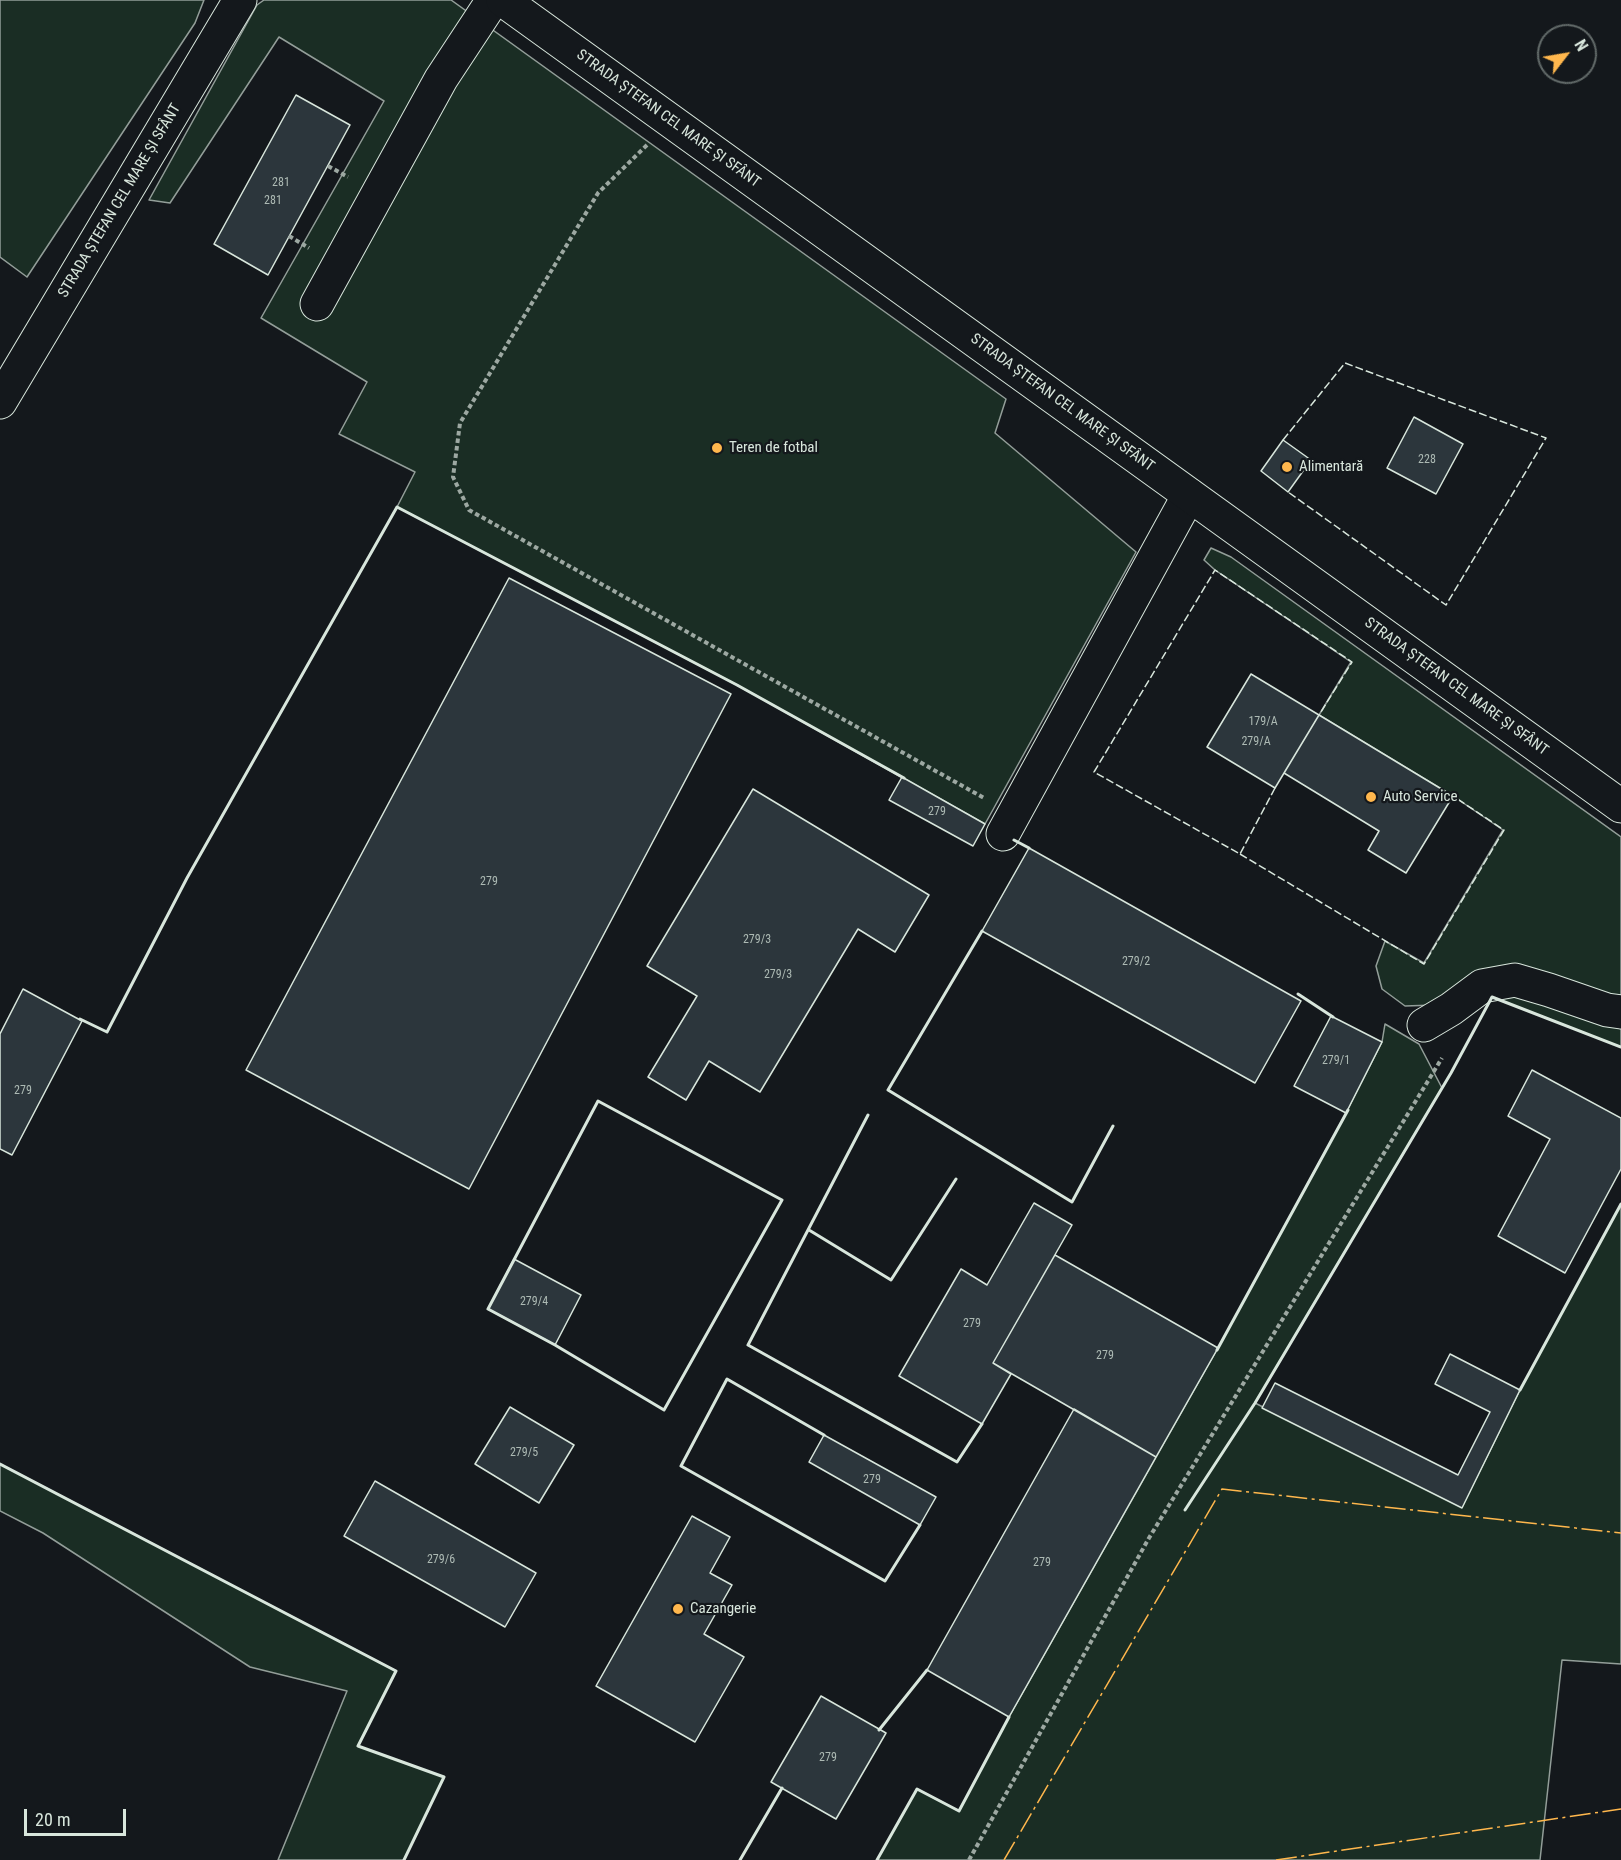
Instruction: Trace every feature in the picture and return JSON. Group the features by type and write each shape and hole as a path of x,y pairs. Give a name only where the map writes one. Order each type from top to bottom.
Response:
{"main road":[{"name":"STRADA ȘTEFAN CEL MARE ȘI SFÂNT","path":"0,402 240,0"},
{"path":"317,304 441,78 493,0"},
{"name":"STRADA ȘTEFAN CEL MARE ȘI SFÂNT","path":"503,0 1621,806"},
{"path":"1008,824 1189,495"},
{"path":"1424,1025 1482,986 1515,980 1607,1010 1621,1012"}],"path":[{"path":"671,121 598,193 460,423 453,477 469,510 1008,824"},
{"path":"969,1860 1149,1538 1442,1058"}],"green space":[{"path":"0,0 204,0 195,23 27,277 0,257"},
{"path":"264,0 451,0 1006,399 995,433 1136,552 985,824 737,685 397,507 415,472 339,434 367,382 261,318 384,101 279,37 170,203 149,200 257,5"},
{"path":"1211,548 1231,557 1621,837 1621,1002 1519,970 1435,1005 1405,1006 1382,989 1376,966 1385,941 1424,963 1503,830 1453,796 1319,715 1351,662 1215,570 1204,560"},
{"path":"1523,990 1621,1028 1621,1047 1492,997"},
{"path":"1385,1024 1419,1044 1442,1088 1255,1403 1462,1507 1520,1390 1621,1204 1621,1664 1562,1660 1540,1860 877,1860 917,1789 959,1811 1009,1717 1218,1348 1346,1113 1382,1042"},
{"path":"0,1464 396,1671 358,1746 444,1777 404,1860 278,1860 347,1691 250,1667 43,1533 0,1511"}],"building":[{"path":"296,95 350,125 268,275 214,244"},
{"path":"1414,417 1463,444 1436,494 1387,468"},
{"path":"1283,440 1311,460 1288,492 1261,471"},
{"path":"509,578 731,694 469,1189 246,1070"},
{"path":"1251,674 1319,715 1275,788 1207,747"},
{"path":"1319,715 1453,796 1406,873 1368,850 1379,831 1284,773"},
{"path":"902,777 985,824 973,846 889,800"},
{"path":"753,789 929,895 895,952 858,929 760,1092 709,1061 686,1100 648,1077 697,996 647,966"},
{"path":"1029,848 1301,1001 1255,1083 982,931"},
{"path":"23,989 82,1021 12,1155 0,1149 0,1034"},
{"path":"1331,1016 1382,1042 1346,1113 1294,1086"},
{"path":"1532,1070 1621,1118 1621,1169 1565,1273 1498,1236 1550,1139 1508,1116"},
{"path":"1034,1203 1072,1225 993,1363 1011,1374 982,1424 899,1376 961,1269 987,1285"},
{"path":"1055,1255 1218,1348 1156,1457 993,1363"},
{"path":"514,1259 581,1295 555,1345 488,1309"},
{"path":"1450,1354 1520,1390 1462,1508 1262,1408 1275,1383 1458,1475 1490,1412 1435,1384"},
{"path":"510,1407 574,1445 539,1503 475,1464"},
{"path":"1074,1409 1156,1457 1009,1717 927,1670"},
{"path":"824,1435 936,1497 920,1525 809,1462"},
{"path":"375,1481 536,1573 505,1627 344,1536"},
{"name":"Cazangerie","path":"692,1516 730,1537 710,1573 732,1585 704,1634 744,1657 695,1742 596,1686"},
{"path":"821,1696 886,1733 836,1819 771,1782"}],"fence":[{"path":"1283,440 1345,363 1546,438 1446,605 1288,492"},
{"path":"1275,788 1240,854 1094,772 1215,570 1352,662 1319,715"},
{"path":"1240,854 1424,964 1504,830 1453,796"}],"wall":[{"path":"80,1019 107,1032 187,878 397,507 737,685 904,778"},
{"path":"1014,840 1029,848"},
{"path":"982,931 888,1090 1072,1202 1113,1126"},
{"path":"1298,994 1333,1017"},
{"path":"1185,1510 1255,1403 1451,1073 1492,997 1621,1047"},
{"path":"598,1101 782,1200 664,1410 555,1345 488,1309 598,1101"},
{"path":"1217,1350 1348,1110"},
{"path":"868,1115 748,1345 957,1462 982,1424"},
{"path":"809,1230 891,1280 956,1179"},
{"path":"1520,1390 1621,1204"},
{"path":"824,1435 727,1379 681,1466 885,1581 920,1525"},
{"path":"0,1464 396,1671 358,1746 444,1777 404,1860"},
{"path":"879,1730 927,1670"},
{"path":"877,1860 917,1789 959,1811 1009,1717"},
{"path":"740,1860 782,1788"}],"power":[{"path":"1004,1860 1222,1489 1621,1533"},
{"path":"1276,1860 1621,1809"}],"place":[{"name":"Teren de fotbal","path":"717,448"},
{"name":"Alimentară","path":"1287,467"},
{"name":"Auto Service","path":"1371,797"},
{"name":"Cazangerie","path":"678,1609"}]}
